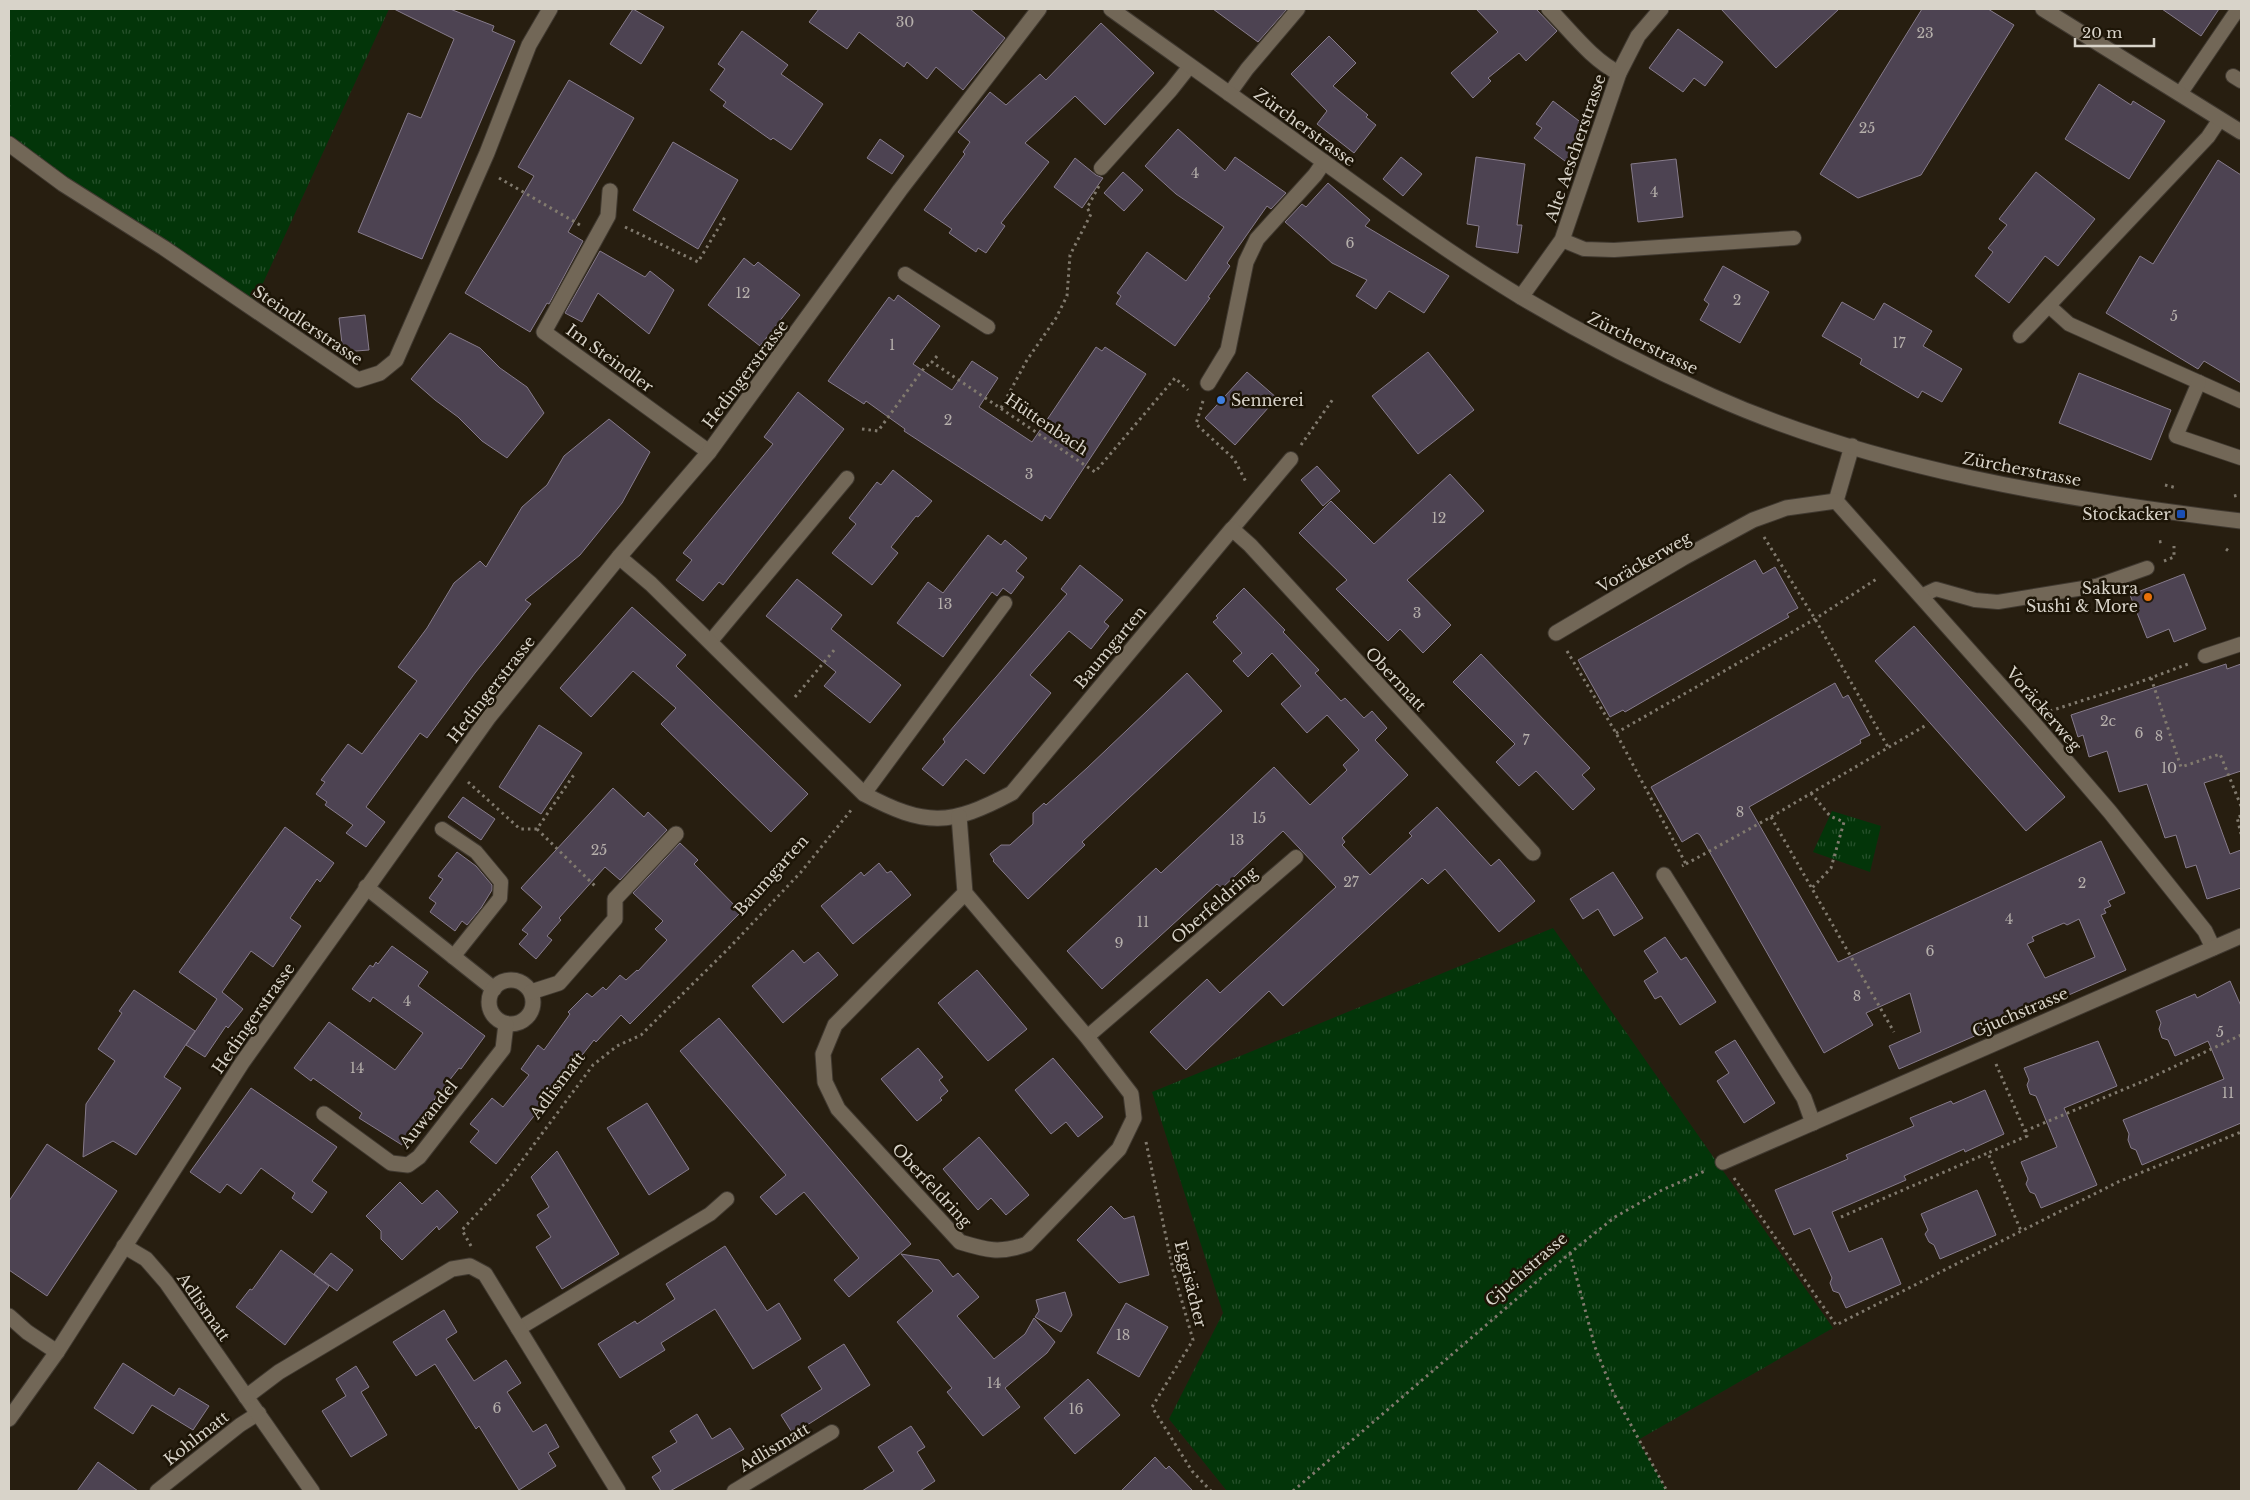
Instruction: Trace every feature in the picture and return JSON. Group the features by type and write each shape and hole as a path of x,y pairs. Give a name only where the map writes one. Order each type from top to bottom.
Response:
{"street":[{"name":"Steindlerstrasse","path":"9,144 63,184 164,248 358,380 380,373 396,360 480,168 529,45 550,9"},
{"name":"Hedingerstrasse","path":"9,1419 57,1352 242,1063 451,770 489,718 619,557 709,452 900,190 1039,9"},
{"name":"Zürcherstrasse","path":"1112,9 1411,224 1521,297 1629,357 1715,398 1852,446 1931,468 2127,507 2241,521"},
{"path":"1550,9 1598,59 1608,68 1619,73"},
{"name":"Alte Aescherstrasse","path":"1521,297 1562,240 1619,73 1638,36 1661,9"},
{"path":"2043,9 2241,132"},
{"path":"1208,382 1228,350 1246,262 1257,240 1315,175 1324,162"},
{"name":"Im Steindler","path":"610,191 608,216 544,332 709,452"},
{"path":"1836,502 1852,446"},
{"name":"Voräckerweg","path":"1556,633 1683,558 1753,520 1786,508 1836,502 1895,566 2110,812 2205,931 2214,948"},
{"name":"Baumgarten","path":"619,557 651,584 780,711 861,798 895,811 926,819 959,816 986,807 1012,793 1232,529"},
{"name":"Obermatt","path":"1232,529 1250,545 1534,853"},
{"path":"959,816 965,894 1087,1037 1131,1094 1134,1118"},
{"path":"530,992 559,983 615,919 615,898 676,834"},
{"path":"1664,875 1804,1098 1813,1122"},
{"path":"366,887 494,989"},
{"name":"Oberfeldring","path":"965,894 835,1025 823,1054 825,1082 838,1109 960,1242 984,1250 1009,1251 1026,1244 1056,1216 1119,1149 1134,1118"},
{"name":"Gjuchstrasse","path":"1723,1162 2241,936"},
{"path":"513,981 520,982 530,992 533,1006 526,1018 520,1022 506,1024 500,1021 491,1010 491,995 500,984 513,981"},
{"name":"Auwandel","path":"324,1114 391,1163 408,1165 420,1157 504,1049 506,1024"},
{"name":"Adlismatt","path":"124,1246 146,1259 166,1282 312,1491"},
{"path":"246,1397 279,1372 452,1269 470,1266 485,1274 618,1491"},
{"path":"9,1316 27,1332 57,1352"}],"lane":[{"path":"1229,94 1247,69 1298,9"},
{"path":"2180,94 2238,9"},
{"path":"1101,168 1190,66"},
{"path":"2020,336 2208,137 2220,118"},
{"path":"1562,240 1584,249 1614,250 1794,238"},
{"path":"905,274 988,327"},
{"path":"2049,306 2069,324 2241,400"},
{"path":"2199,382 2176,436 2241,458"},
{"name":"Baumgarten","path":"1232,529 1291,459"},
{"path":"710,642 847,478"},
{"path":"1921,596 1936,589 1975,600 1998,602 2096,586 2147,568"},
{"path":"861,798 1005,603"},
{"path":"2205,656 2241,644"},
{"path":"442,829 476,852 501,882 500,898 453,957"},
{"name":"Oberfeldring","path":"1087,1037 1296,857"},
{"path":"518,1329 710,1214 727,1199"},
{"name":"Kohlmatt","path":"157,1491 240,1425 259,1413"},
{"name":"Adlismatt","path":"734,1491 832,1432"}],"path":[{"path":"480,168 598,236"},
{"path":"1001,408 1027,360 1056,318 1067,296 1070,255 1091,214 1087,208 1106,172 1101,168"},
{"path":"608,216 632,231 698,262 725,217"},
{"path":"862,429 878,431 924,368 937,356"},
{"name":"Hüttenbach","path":"932,362 1095,472 1175,378 1188,391"},
{"path":"1208,382 1196,424 1234,459 1251,494 1257,499"},
{"path":"1196,397 1202,403"},
{"path":"1291,459 1330,406 1332,399"},
{"path":"2166,486 2177,488"},
{"path":"2234,496 2239,495"},
{"path":"1753,520 1815,619 1888,747"},
{"path":"2159,542 2164,541"},
{"path":"1616,733 1815,619 1895,566"},
{"path":"1556,633 1616,733 1686,864"},
{"path":"780,711 794,699 835,649"},
{"path":"2066,706 2183,666"},
{"path":"2152,678 2182,767 2220,754 2241,806"},
{"path":"1664,875 1771,817 1928,724"},
{"path":"451,770 466,780 520,829 537,829 585,873 607,899 615,898"},
{"path":"537,829 575,773"},
{"path":"1811,793 1830,816 1844,822 1831,868 1812,888"},
{"name":"Baumgarten","path":"729,948 800,872 861,798"},
{"path":"2241,816 2237,817 2241,834"},
{"path":"1771,817 1894,1032"},
{"name":"Adlismatt","path":"470,1244 462,1230 506,1182 593,1065 617,1046 641,1035 729,948"},
{"path":"2025,1131 2146,1080 2241,1035"},
{"path":"1841,1218 2027,1136 1999,1071"},
{"name":"Eggisächer","path":"1134,1118 1143,1128 1173,1270 1193,1340 1152,1407 1192,1470 1211,1491"},
{"path":"1723,1162 1836,1325 2118,1182 2241,1132"},
{"path":"1988,1153 2020,1231"},
{"name":"Gjuchstrasse","path":"1294,1491 1570,1253 1615,1217 1662,1190 1723,1162"},
{"path":"1570,1253 1595,1346 1613,1392 1667,1491"}],"green space":[{"path":"9,9 389,9 252,307 9,144"},
{"path":"1832,811 1881,826 1870,872 1813,852"},
{"path":"1553,928 1833,1328 1638,1440 1667,1491 1227,1491 1169,1419 1223,1313 1152,1092"}],"building":[{"path":"394,9 450,9 494,26 492,31 515,41 422,259 358,232 408,113 421,118 454,39"},
{"path":"633,9 664,27 641,64 610,44"},
{"path":"819,9 970,9 1005,38 963,90 936,67 927,79 907,62 904,67 859,32 847,49 809,22"},
{"path":"1213,9 1287,9 1258,42"},
{"path":"1476,9 1536,9 1557,31 1526,61 1519,53 1488,78 1491,81 1473,98 1451,73 1498,32"},
{"path":"1721,9 1839,9 1776,68"},
{"path":"1922,9 1988,9 2014,25 1921,175 1858,198 1820,174"},
{"path":"2162,9 2219,9 2201,36"},
{"path":"1101,23 1154,73 1105,125 1075,96 1025,143 1049,162 1001,223 1005,226 986,253 978,248 976,252 949,233 952,229 924,210 965,154 963,152 970,142 958,132 990,92 1006,105 1040,74 1046,80"},
{"path":"1678,29 1723,62 1705,86 1694,78 1683,92 1649,68"},
{"path":"742,31 788,65 781,74 823,104 791,150 773,138 771,140 723,106 726,102 710,90 725,69 718,64"},
{"path":"1329,36 1356,63 1333,86 1368,115 1366,117 1376,125 1354,153 1317,124 1327,111 1291,74"},
{"path":"569,80 634,118 568,232 583,241 549,304 547,303 530,332 465,293 534,176 518,167"},
{"path":"2099,84 2131,105 2133,101 2165,121 2129,179 2065,139"},
{"path":"1553,101 1583,124 1569,164 1534,138 1542,128 1536,124"},
{"path":"1178,129 1225,171 1235,157 1286,193 1271,209 1267,206 1227,263 1230,266 1208,297 1210,298 1175,346 1116,304 1121,296 1117,293 1147,252 1186,281 1224,227 1176,194 1145,166"},
{"path":"880,139 904,156 892,174 867,158"},
{"path":"673,142 738,180 698,249 633,210"},
{"path":"1401,157 1422,174 1403,196 1383,179"},
{"path":"1476,157 1525,164 1517,225 1522,225 1518,253 1476,247 1479,226 1467,224"},
{"path":"1075,158 1096,175 1103,178 1082,208 1054,187"},
{"path":"1676,159 1683,217 1638,222 1631,164"},
{"path":"2218,160 2241,175 2241,383 2204,361 2198,369 2106,313 2140,256 2153,264"},
{"path":"1123,172 1143,190 1124,211 1104,193"},
{"path":"2036,172 2095,219 2058,266 2045,256 2009,303 1975,276 1993,252 1988,248 2007,225 1999,219"},
{"path":"1328,183 1370,220 1365,226 1449,276 1424,313 1389,291 1376,309 1356,296 1367,280 1332,263 1285,222 1302,204 1306,207"},
{"path":"600,251 645,277 650,271 674,290 649,334 598,293 582,322 565,313"},
{"path":"744,258 754,266 758,262 800,295 760,346 708,305"},
{"path":"1723,266 1769,292 1740,343 1700,320 1709,304 1704,300"},
{"path":"898,295 940,326 913,364 952,390 972,361 998,378 979,407 1032,442 1096,347 1102,351 1105,347 1146,374 1050,519 1045,515 1042,521 904,431 905,429 866,401 864,404 828,381 889,297 894,301"},
{"path":"1842,302 1874,320 1884,303 1932,331 1923,346 1962,369 1942,402 1922,391 1918,398 1860,364 1862,359 1822,336"},
{"path":"365,315 369,350 343,352 339,318"},
{"path":"450,333 480,348 500,368 527,387 544,413 507,458 482,441 458,417 411,379"},
{"path":"1428,352 1474,410 1418,454 1372,396"},
{"path":"1247,372 1277,398 1235,445 1205,418"},
{"path":"2079,373 2171,410 2151,460 2059,423"},
{"path":"798,392 844,429 723,585 719,582 703,601 676,580 692,560 683,553 773,444 764,437"},
{"path":"609,419 650,452 622,503 580,555 525,600 531,604 475,673 427,738 420,733 366,807 385,822 366,847 346,833 353,825 325,805 327,802 316,794 325,782 321,780 348,744 362,754 417,681 398,667 427,628 454,583 480,561 486,567 522,507 547,485 564,456"},
{"path":"1317,466 1340,491 1323,506 1301,480"},
{"path":"893,470 932,501 918,517 916,516 891,547 898,553 872,585 832,553 856,524 849,518 877,482 881,485"},
{"path":"1450,474 1484,511 1407,580 1451,625 1423,653 1400,629 1388,641 1336,589 1347,580 1299,533 1331,501 1374,544"},
{"path":"988,535 1001,545 1005,540 1027,558 1016,571 1024,577 1011,594 1003,588 997,596 992,592 943,657 897,623 928,582 943,593"},
{"path":"1755,560 1763,574 1775,567 1798,608 1787,614 1789,617 1625,712 1623,710 1610,717 1578,660"},
{"path":"1080,565 1123,600 1104,622 1109,626 1091,649 1069,631 1030,675 1051,693 984,774 966,759 943,786 922,769 945,742 943,739 1067,594 1061,589"},
{"path":"2184,574 2206,629 2174,642 2169,629 2147,638 2130,595"},
{"path":"797,579 842,615 831,629 901,685 870,723 824,686 836,672 766,616"},
{"path":"1244,588 1285,630 1283,632 1319,670 1315,673 1341,701 1345,698 1364,718 1372,711 1387,728 1375,740 1408,775 1342,838 1345,842 1342,845 1370,875 1412,836 1409,833 1437,807 1491,866 1499,859 1535,901 1499,932 1445,869 1428,884 1422,878 1283,1006 1269,991 1186,1070 1150,1032 1207,979 1220,993 1336,887 1283,831 1222,888 1217,884 1102,989 1067,951 1156,868 1161,873 1274,767 1310,805 1347,770 1343,765 1359,750 1327,715 1307,733 1281,704 1301,686 1272,653 1248,677 1233,661 1242,653 1213,622 1218,618 1216,616"},
{"path":"632,607 686,655 676,666 808,794 771,832 661,724 676,708 633,671 591,717 560,688"},
{"path":"1914,626 2065,797 2026,831 1875,661"},
{"path":"1481,654 1590,768 1582,775 1595,789 1573,810 1536,771 1519,786 1496,762 1515,744 1453,682"},
{"path":"2226,664 2227,669 2241,664 2241,771 2204,783 2230,854 2241,850 2241,888 2207,899 2196,865 2186,868 2176,835 2165,838 2147,784 2119,792 2107,751 2089,757 2083,735 2078,737 2071,715"},
{"path":"1187,673 1222,711 1082,842 1085,845 1028,899 993,861 990,854 1001,845 1010,845 1033,824 1033,813 1044,803 1046,805 1087,768"},
{"path":"1835,683 1843,698 1848,695 1870,735 1860,740 1861,743 1749,807 1838,962 2101,841 2125,893 2108,901 2111,906 2104,909 2106,913 2101,915 2126,970 1899,1069 1889,1046 1921,1032 1910,993 1866,1013 1873,1025 1824,1053 1700,835 1697,833 1682,842 1651,787","holes":["2079,919 2095,957 2045,978 2027,944 2034,941 2032,937 2064,923 2067,925"]},
{"path":"539,725 582,753 541,814 499,787"},
{"path":"613,788 644,817 648,812 667,830 620,880 605,867 559,918 561,920 547,936 552,940 536,959 519,944 528,934 522,930 542,907 521,888"},
{"path":"463,797 495,819 481,840 448,817"},
{"path":"285,827 334,863 320,882 317,879 290,918 301,926 273,967 251,951 222,992 243,1009 228,1028 226,1026 205,1057 186,1045 217,999 179,972"},
{"path":"680,843 698,860 694,864 741,912 630,1024 621,1015 596,1042 594,1040 496,1164 470,1142 479,1131 470,1124 492,1098 503,1107 529,1075 521,1069 538,1045 544,1050 570,1014 568,1012 587,993 592,997 603,987 606,990 620,975 626,980 638,971 667,940 655,929 663,921 633,893"},
{"path":"457,852 476,866 492,885 492,890 481,908 467,925 462,921 455,931 430,912 436,903 429,898 443,879 438,876"},
{"path":"879,863 887,873 891,871 911,895 853,944 821,906 861,872 864,876"},
{"path":"1613,872 1643,918 1614,936 1598,909 1583,919 1570,899"},
{"path":"1665,937 1681,960 1686,957 1716,1002 1680,1025 1661,996 1655,999 1644,981 1658,972 1644,951"},
{"path":"392,946 428,972 418,986 485,1036 461,1069 459,1068 434,1100 436,1101 402,1145 359,1118 362,1113 313,1078 311,1081 294,1068 329,1022 395,1070 423,1033 373,997 370,1002 352,989 370,965 373,967 376,962 378,964"},
{"path":"793,950 804,963 818,952 838,975 783,1023 752,986"},
{"path":"977,970 1027,1029 988,1061 938,1003"},
{"path":"2230,981 2241,1006 2241,1123 2142,1165 2136,1150 2131,1148 2128,1140 2129,1134 2123,1120 2224,1079 2208,1041 2175,1056 2168,1040 2162,1038 2159,1029 2161,1023 2156,1011 2195,994 2197,998"},
{"path":"134,990 195,1031 164,1077 181,1088 136,1155 113,1141 83,1157 86,1104 115,1061 98,1049 122,1013 119,1011"},
{"path":"719,1018 911,1244 849,1297 834,1280 859,1258 804,1192 776,1215 760,1197 786,1175 680,1051"},
{"path":"1735,1040 1775,1103 1744,1123 1717,1081 1729,1073 1715,1052"},
{"path":"2098,1041 2117,1086 2064,1108 2097,1185 2041,1208 2035,1194 2030,1192 2026,1184 2028,1179 2021,1162 2057,1147 2036,1096 2030,1094 2027,1085 2029,1080 2024,1068"},
{"path":"918,1048 943,1077 939,1080 948,1091 940,1098 942,1100 917,1121 881,1079"},
{"path":"1053,1058 1103,1117 1078,1137 1066,1122 1051,1134 1015,1090"},
{"path":"251,1088 337,1147 312,1181 327,1192 312,1213 292,1198 295,1193 261,1168 241,1194 227,1184 220,1193 190,1172"},
{"path":"1985,1090 2004,1134 1965,1152 1964,1149 1904,1176 1906,1180 1832,1212 1849,1252 1882,1238 1901,1284 1846,1308 1839,1293 1833,1291 1830,1283 1832,1278 1810,1228 1794,1235 1775,1190 1848,1159 1846,1155 1914,1126 1910,1118 1951,1101 1953,1104"},
{"path":"647,1103 689,1169 649,1195 607,1128"},
{"path":"979,1137 1029,1195 1006,1215 991,1198 978,1210 943,1169"},
{"path":"47,1144 117,1191 47,1296 9,1270 9,1201"},
{"path":"557,1151 619,1254 562,1289 536,1247 551,1237 537,1215 549,1207 531,1177"},
{"path":"400,1182 422,1204 437,1190 458,1212 439,1230 437,1226 402,1260 381,1239 381,1231 366,1216"},
{"path":"1977,1190 1996,1235 1940,1259 1934,1245 1929,1242 1925,1234 1928,1230 1921,1214"},
{"path":"1111,1206 1124,1219 1134,1216 1149,1275 1119,1283 1077,1240"},
{"path":"725,1246 767,1311 779,1303 801,1339 753,1369 715,1309 661,1343 665,1350 620,1378 598,1344 635,1321 637,1324 675,1299 666,1284"},
{"path":"281,1250 329,1286 285,1345 236,1307 250,1289 252,1290"},
{"path":"331,1253 353,1270 337,1291 314,1274"},
{"path":"901,1254 939,1260 953,1277 958,1273 979,1297 957,1316 994,1359 1025,1334 1034,1318 1055,1342 1047,1353 1005,1388 1020,1407 983,1436 947,1392 952,1388 897,1322 933,1291"},
{"path":"1065,1292 1072,1315 1061,1332 1035,1317 1039,1311 1036,1300"},
{"path":"1126,1303 1168,1327 1139,1377 1097,1353"},
{"path":"444,1310 457,1332 446,1339 474,1381 506,1360 521,1383 507,1392 533,1432 546,1424 559,1447 548,1453 556,1466 519,1490 479,1426 476,1429 435,1364 416,1376 393,1342"},
{"path":"844,1344 870,1385 793,1434 781,1415 822,1389 808,1367"},
{"path":"123,1363 174,1396 179,1388 209,1406 193,1430 152,1405 133,1434 94,1408"},
{"path":"356,1366 369,1387 361,1392 387,1435 351,1457 322,1411 346,1396 336,1379"},
{"path":"1088,1379 1120,1415 1075,1454 1044,1418"},
{"path":"697,1414 712,1439 730,1428 744,1449 670,1491 661,1491 652,1477 661,1471 652,1457 677,1442 670,1431"},
{"path":"911,1426 925,1447 917,1452 935,1481 920,1491 862,1491 894,1471 878,1447"},
{"path":"1155,1457 1166,1469 1169,1466 1193,1491 1121,1491"},
{"path":"98,1462 138,1491 77,1491"}],"place":[{"name":"Sennerei","path":"1221,400"},
{"name":"Stockacker","path":"2181,514"},
{"name":"Sakura Sushi & More","path":"2148,597"}]}
